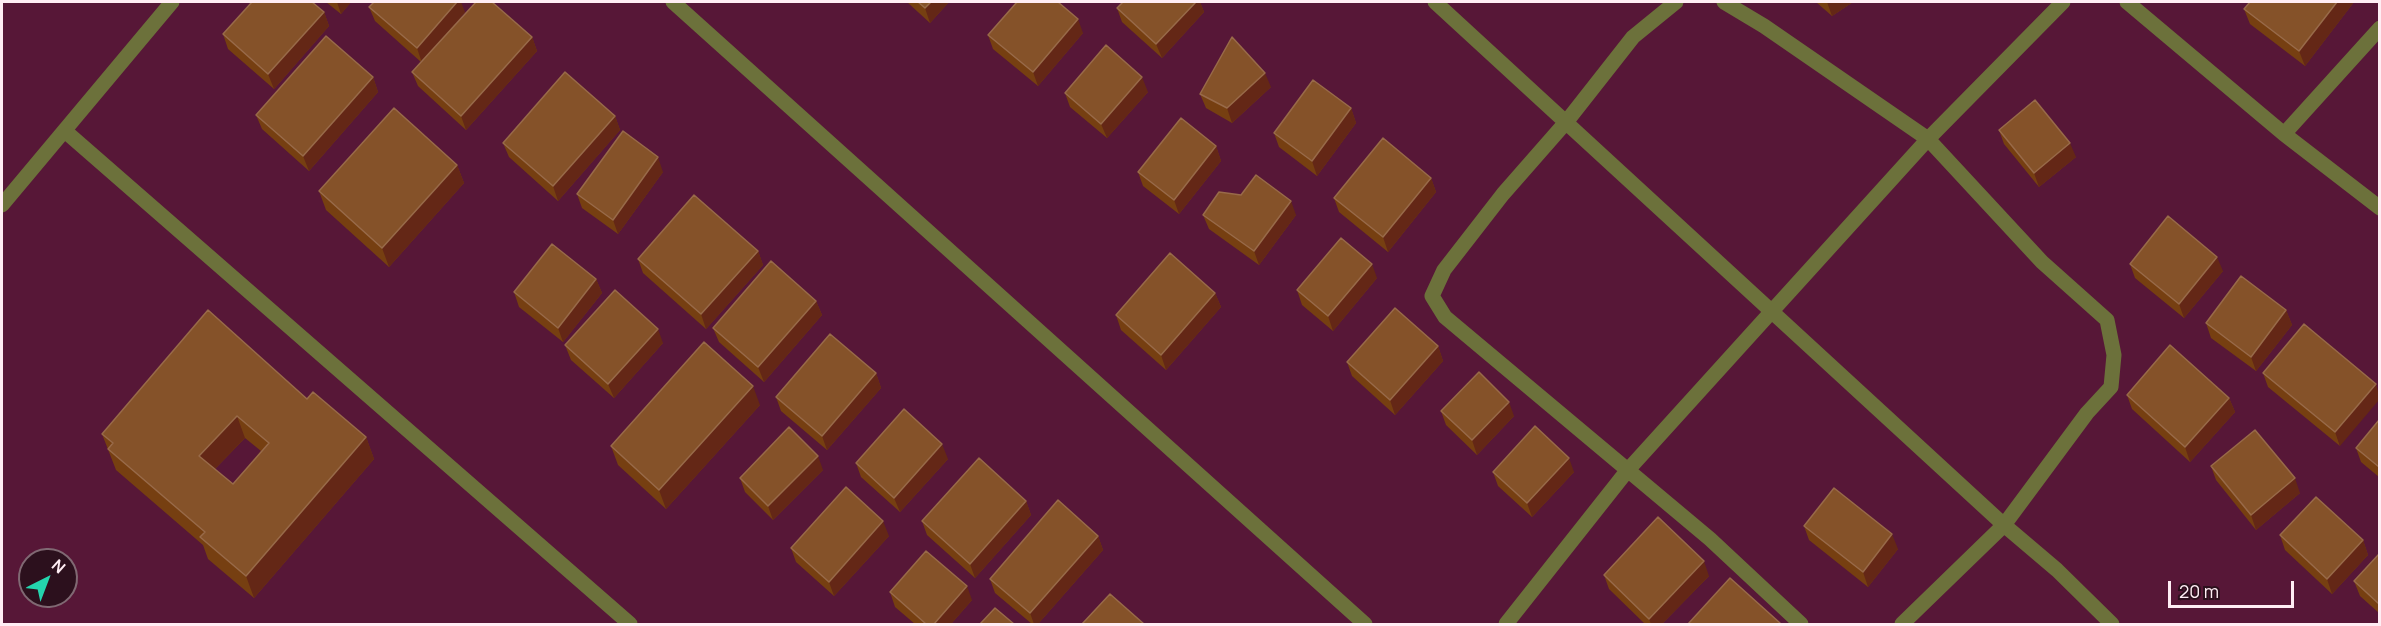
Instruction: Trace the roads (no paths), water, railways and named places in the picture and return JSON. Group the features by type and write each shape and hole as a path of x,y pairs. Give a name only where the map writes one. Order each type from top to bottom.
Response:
{"street":[{"path":"2,205 172,2"},
{"path":"673,2 1365,624"},
{"path":"1435,2 2004,525 2058,570 2112,624"},
{"path":"1676,2 1633,37 1567,121 1503,194 1444,270 1432,296 1445,317 1710,539 1801,624"},
{"path":"1724,2 1764,26 1928,139 2042,262 2107,320 2114,355 2111,387 2087,413 2004,525 1902,624"},
{"path":"1506,624 1627,471 1928,139 2063,2"},
{"path":"2127,2 2284,134 2379,208"},
{"path":"2284,134 2379,28"},
{"path":"65,131 630,624"}]}
